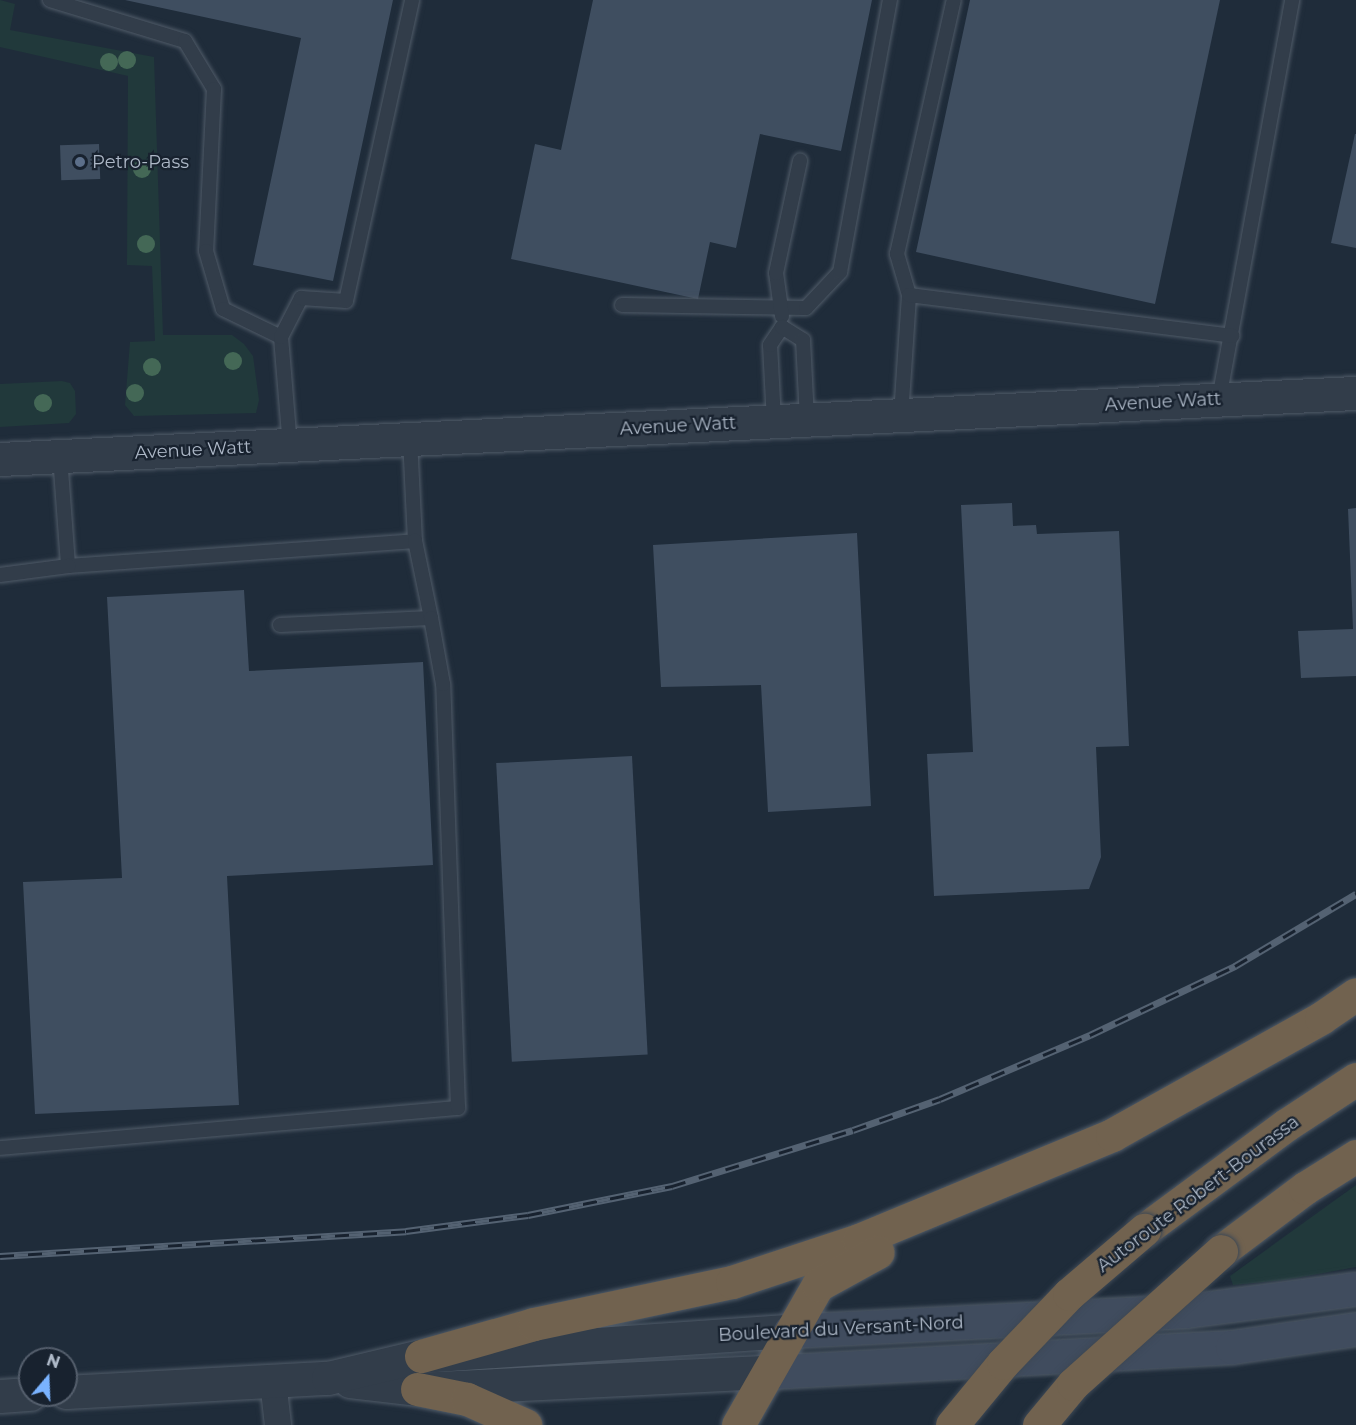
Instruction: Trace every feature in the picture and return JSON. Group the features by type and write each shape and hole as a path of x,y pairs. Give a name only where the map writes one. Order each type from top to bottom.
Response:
{"highway":[{"path":"422,1356 534,1324 633,1305 776,1269 1039,1167 1112,1135 1321,1018 1356,994"},
{"name":"Autoroute Robert-Bourassa","path":"952,1425 1003,1362 1069,1294 1144,1230 1286,1125 1356,1079"},
{"path":"1039,1425 1073,1384 1221,1251 1305,1188 1356,1155"},
{"path":"738,1425 810,1296 830,1276 1039,1167"},
{"path":"417,1389 467,1399 525,1425"}],"main road":[{"name":"Boulevard du Versant-Nord","path":"790,1331 1186,1311 1356,1289"},
{"name":"Boulevard du Versant-Nord","path":"769,1372 1233,1347 1356,1329"}],"street":[{"name":"Avenue Watt","path":"0,459 1356,393"},
{"name":"Boulevard du Versant-Nord","path":"78,1391 328,1378 422,1356 790,1331"},
{"name":"Boulevard du Versant-Nord","path":"328,1378 417,1389 769,1372"},
{"path":"273,1381 279,1425"},
{"path":"0,1396 18,1395"}],"lane":[{"path":"50,0 185,41 214,89 206,251 223,309 281,337"},
{"path":"290,446 281,337 301,298 346,301 412,0"},
{"path":"622,305 806,309 840,272 890,0"},
{"path":"901,416 909,295 897,254 954,0"},
{"path":"1218,400 1232,336 1292,0"},
{"path":"774,421 770,345 782,327 776,273 800,161"},
{"path":"909,295 1232,336"},
{"path":"782,327 803,340 807,419"},
{"path":"0,1148 458,1108 443,684 415,541 410,440"},
{"path":"60,456 68,566"},
{"path":"0,575 68,566 415,541"},
{"path":"280,625 431,618"}],"green space":[{"path":"0,0 15,4 10,30 154,57 163,335 232,335 244,344 253,356 259,400 256,413 134,416 125,405 130,342 155,341 152,266 127,265 128,76 0,47"},
{"path":"62,381 70,383 75,391 76,414 69,423 0,427 0,384"},
{"path":"1356,1185 1356,1267 1285,1280 1233,1285 1230,1276"}],"building":[{"path":"125,0 393,0 333,281 253,265 301,38"},
{"path":"593,0 872,0 841,151 760,134 736,248 710,242 698,299 511,259 535,144 561,150"},
{"path":"970,0 1220,0 1155,304 916,252"},
{"path":"1356,134 1356,248 1331,243"},
{"name":"Petro-Pass","path":"99,144 100,179 61,180 60,145"},
{"path":"1012,503 1013,526 1036,525 1037,534 1119,531 1129,746 1096,747 1101,857 1089,889 934,896 927,754 973,752 961,505"},
{"path":"1356,508 1356,676 1301,678 1298,631 1353,629 1348,509"},
{"path":"857,533 871,806 768,812 761,685 661,687 653,545"},
{"path":"244,590 249,671 423,662 433,865 227,876 239,1105 35,1114 23,882 122,878 107,597"},
{"path":"632,756 648,1055 512,1062 496,763"}],"railway":[{"path":"0,1256 406,1231 528,1215 672,1186 853,1130 940,1099 1090,1035 1235,966 1356,894"}],"place":[{"name":"Petro-Pass","path":"80,162"}]}
